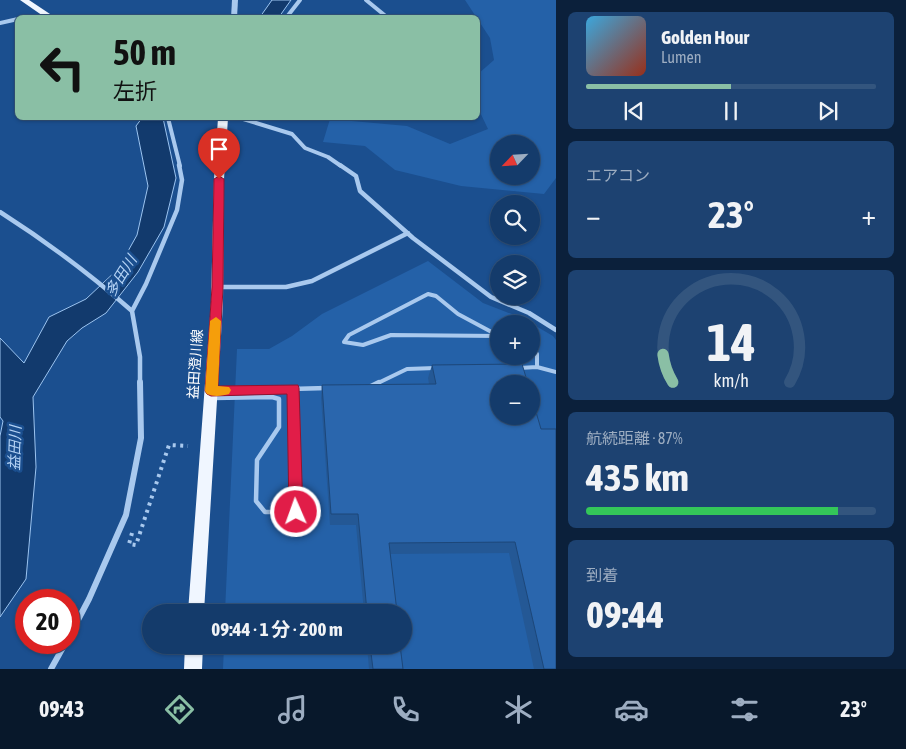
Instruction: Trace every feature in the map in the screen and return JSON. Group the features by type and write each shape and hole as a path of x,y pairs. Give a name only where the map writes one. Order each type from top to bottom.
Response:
{"main road":[{"path":"24,0 47,15"},
{"name":"益田澄川線","path":"197,604 217,287 219,179 223,120"},
{"path":"193,669 194,654"}],"street":[{"path":"234,15 235,0"},
{"path":"288,15 300,0"},
{"path":"366,0 384,15"},
{"path":"0,23 15,20"},
{"path":"80,616 126,515 141,438 140,357 132,311 146,284 177,210 182,180 176,146 169,120"},
{"path":"246,120 292,134 305,148 328,157 356,176 360,191 408,233 490,297 529,313 556,330"},
{"path":"0,212 51,245 96,279 132,311"},
{"path":"217,287 286,287 312,281 408,233"},
{"path":"51,669 59,654"}],"lane":[{"path":"428,294 436,296 458,314 499,336 391,335 363,345 344,342 349,335 428,294"},
{"path":"509,368 537,367 556,372"},
{"path":"362,386 372,386 407,368 444,368"},
{"path":"211,394 333,387"},
{"path":"211,394 279,399 279,427 257,460 256,501 265,512 296,512 293,388"}],"path":[{"path":"134,525 130,544 136,545 169,445 188,446"}],"shaded area":[{"path":"465,0 556,0 556,178 544,194 461,186 395,170 365,146 323,142 330,120 407,126 450,144 488,129 480,112 480,72 494,60 490,38 480,23 480,15 475,15"},
{"path":"428,261 483,303 514,315 490,315 490,365 540,365 540,328 553,336 556,340 556,669 223,669 224,654 412,654 412,604 225,604 237,349 269,349 292,336 322,314"}],"water":[{"path":"272,0 291,0 280,15 261,15"},
{"path":"140,120 163,120 176,178 164,227 138,272 106,313 82,328 67,341 33,397 36,467 26,579 19,589 15,589 15,595 0,617 0,436 3,421 0,417 0,338 24,363 49,317 86,299 118,269 137,235 148,186 136,126"}],"building":[{"path":"432,365 522,365 525,375 490,375 490,425 540,425 541,429 556,429 556,669 544,669 515,542 389,543 396,604 366,604 358,514 331,514 322,385 436,384"},
{"path":"371,654 401,654 403,669 373,669"}],"slow traffic":[{"path":"216,321 211,391 225,390"}],"route":[{"path":"219,179 217,287 211,391 293,388 296,512"}],"water label":[{"name":"多田川","path":"121,276"},
{"name":"益田川","path":"15,448"}]}
